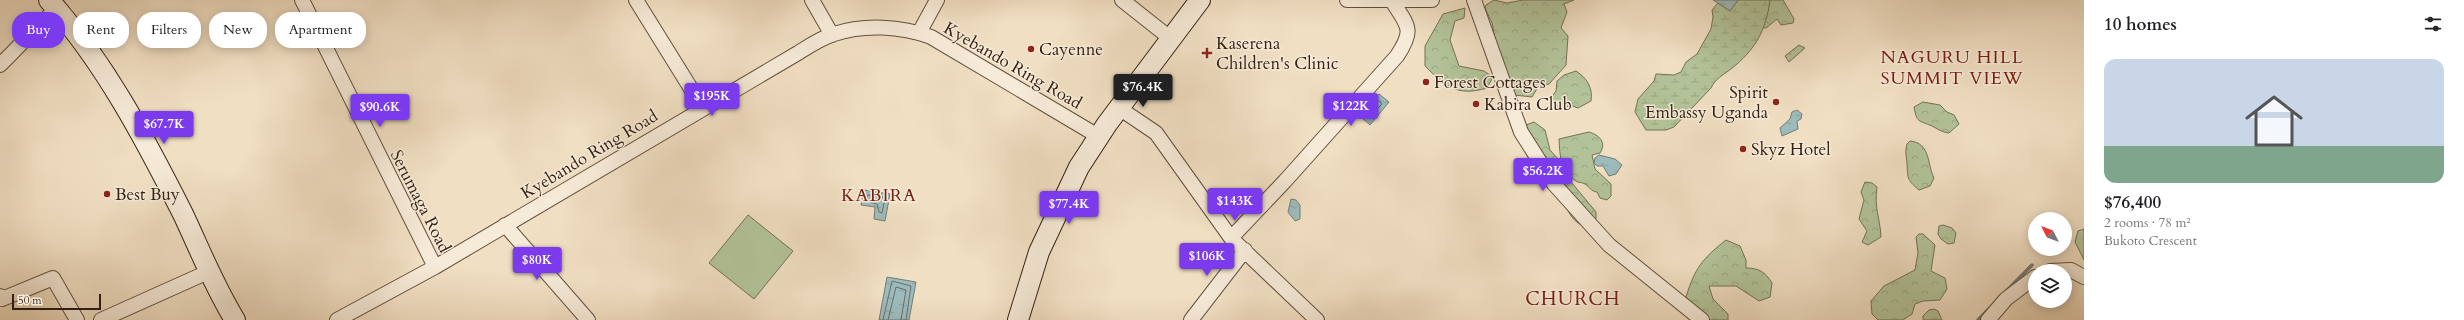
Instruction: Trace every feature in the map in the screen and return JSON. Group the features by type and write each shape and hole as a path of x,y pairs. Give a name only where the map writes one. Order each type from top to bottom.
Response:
{"main road":[{"path":"1018,320 1039,252 1079,167 1102,130 1167,41 1200,0"},
{"path":"53,4 107,76 183,215 208,272 235,320"}],"street":[{"name":"Serumaga Road","path":"302,0 435,267"},
{"path":"636,0 703,108"},
{"path":"812,0 832,35"},
{"path":"919,33 937,0"},
{"path":"1122,0 1167,41"},
{"path":"1347,0 1432,0"},
{"path":"1474,0 1521,132 1554,184 1610,245 1702,320"},
{"path":"1231,238 1285,181 1397,56 1408,40 1408,27 1392,1"},
{"path":"0,65 16,50 53,4"},
{"name":"Kyebando Ring Road","path":"337,320 435,267 703,108 832,35 845,31 876,29 907,30 931,37 1102,130"},
{"path":"1119,108 1156,133 1166,144 1231,238 1317,320"},
{"path":"505,225 588,320"},
{"path":"1191,320 1245,250"},
{"path":"2072,271 2084,277"},
{"path":"101,320 208,272"},
{"path":"0,296 2,300 53,278 77,320"},
{"path":"1988,320 2006,299 2028,282"}],"green space":[{"path":"1494,0 1507,3 1523,0 1574,0 1564,4 1567,12 1561,28 1568,36 1566,65 1549,84 1538,87 1532,97 1514,95 1502,64 1503,59 1498,53 1492,23 1485,8 1486,5"},
{"path":"1738,0 1770,0 1766,21 1753,47 1747,55 1717,80 1674,127 1666,130 1646,130 1635,112 1638,99 1654,81 1656,74 1674,75 1681,72 1686,62 1697,54 1711,29 1713,17 1712,10 1718,3 1730,11"},
{"path":"1760,0 1783,0 1794,19 1793,23 1781,25 1777,19 1766,28 1756,26"},
{"path":"1465,8 1464,18 1455,21 1450,40 1459,66 1484,71 1493,77 1487,88 1467,91 1452,88 1445,84 1425,66 1425,46 1443,14"},
{"path":"1799,45 1805,48 1789,62 1785,56"},
{"path":"1576,71 1586,80 1590,88 1591,101 1578,108 1570,105 1563,109 1555,105 1551,98 1556,91 1557,81 1564,75"},
{"path":"1923,102 1940,105 1947,112 1954,115 1959,124 1949,133 1921,122 1916,116 1914,107"},
{"path":"1534,122 1545,130 1550,150 1559,160 1567,177 1596,212 1596,219 1585,227 1574,220 1559,196 1537,176 1530,163 1526,149 1526,125"},
{"path":"1589,132 1599,137 1602,142 1603,146 1600,153 1592,155 1595,169 1611,184 1611,196 1607,200 1600,198 1597,192 1591,190 1585,184 1577,182 1567,173 1562,163 1559,139"},
{"path":"1910,141 1922,146 1925,150 1934,178 1930,186 1919,190 1910,181 1908,175 1906,151 1907,144"},
{"path":"1865,182 1872,183 1877,187 1876,195 1881,237 1868,245 1862,242 1867,231 1859,219 1864,200 1861,192"},
{"path":"748,215 793,251 754,299 709,263"},
{"path":"1943,225 1952,228 1956,233 1954,243 1948,244 1941,239 1938,234 1939,226"},
{"path":"2084,229 2084,260 2075,242 2078,231"},
{"path":"1919,234 1923,234 1935,245 1931,271 1945,278 1947,289 1940,300 1923,301 1915,304 1912,314 1903,320 1878,320 1872,314 1871,301 1884,286 1915,270 1918,253 1916,237"},
{"path":"1726,240 1740,246 1746,260 1746,268 1758,270 1764,273 1769,279 1772,283 1770,297 1759,301 1736,286 1709,286 1713,299 1728,314 1728,320 1708,320 1686,297 1696,271 1700,265"},
{"path":"1934,309 1938,311 1942,320 1923,320 1923,316 1929,310"}],"water":[{"path":"1713,0 1738,0 1730,11"},
{"path":"1379,94 1389,102 1370,125 1361,117"},
{"path":"1797,110 1802,114 1801,119 1797,121 1798,129 1782,136 1780,128 1790,119 1792,112"},
{"path":"1599,155 1615,159 1622,165 1616,174 1609,176 1603,166 1597,166 1594,163 1595,158"},
{"path":"864,190 890,194 885,221 874,219 875,207 861,205"},
{"path":"1291,199 1296,200 1300,205 1300,219 1295,221 1288,212"},
{"path":"887,277 916,282 909,320 879,320"}],"waterway":[{"path":"1978,320 2028,269"}],"place":[{"name":"Cayenne","path":"1031,49"},
{"name":"Kaserena Children's Clinic","path":"1207,53"},
{"name":"Forest Cottages","path":"1426,82"},
{"name":"Spirit Embassy Uganda","path":"1776,102"},
{"name":"Kabira Club","path":"1476,104"},
{"name":"Skyz Hotel","path":"1743,149"},
{"name":"Best Buy","path":"107,194"}],"district":[{"name":"NAGURU HILL SUMMIT VIEW","path":"1952,67"},
{"name":"KABIRA","path":"879,195"},
{"name":"CHURCH","path":"1573,298"}]}
